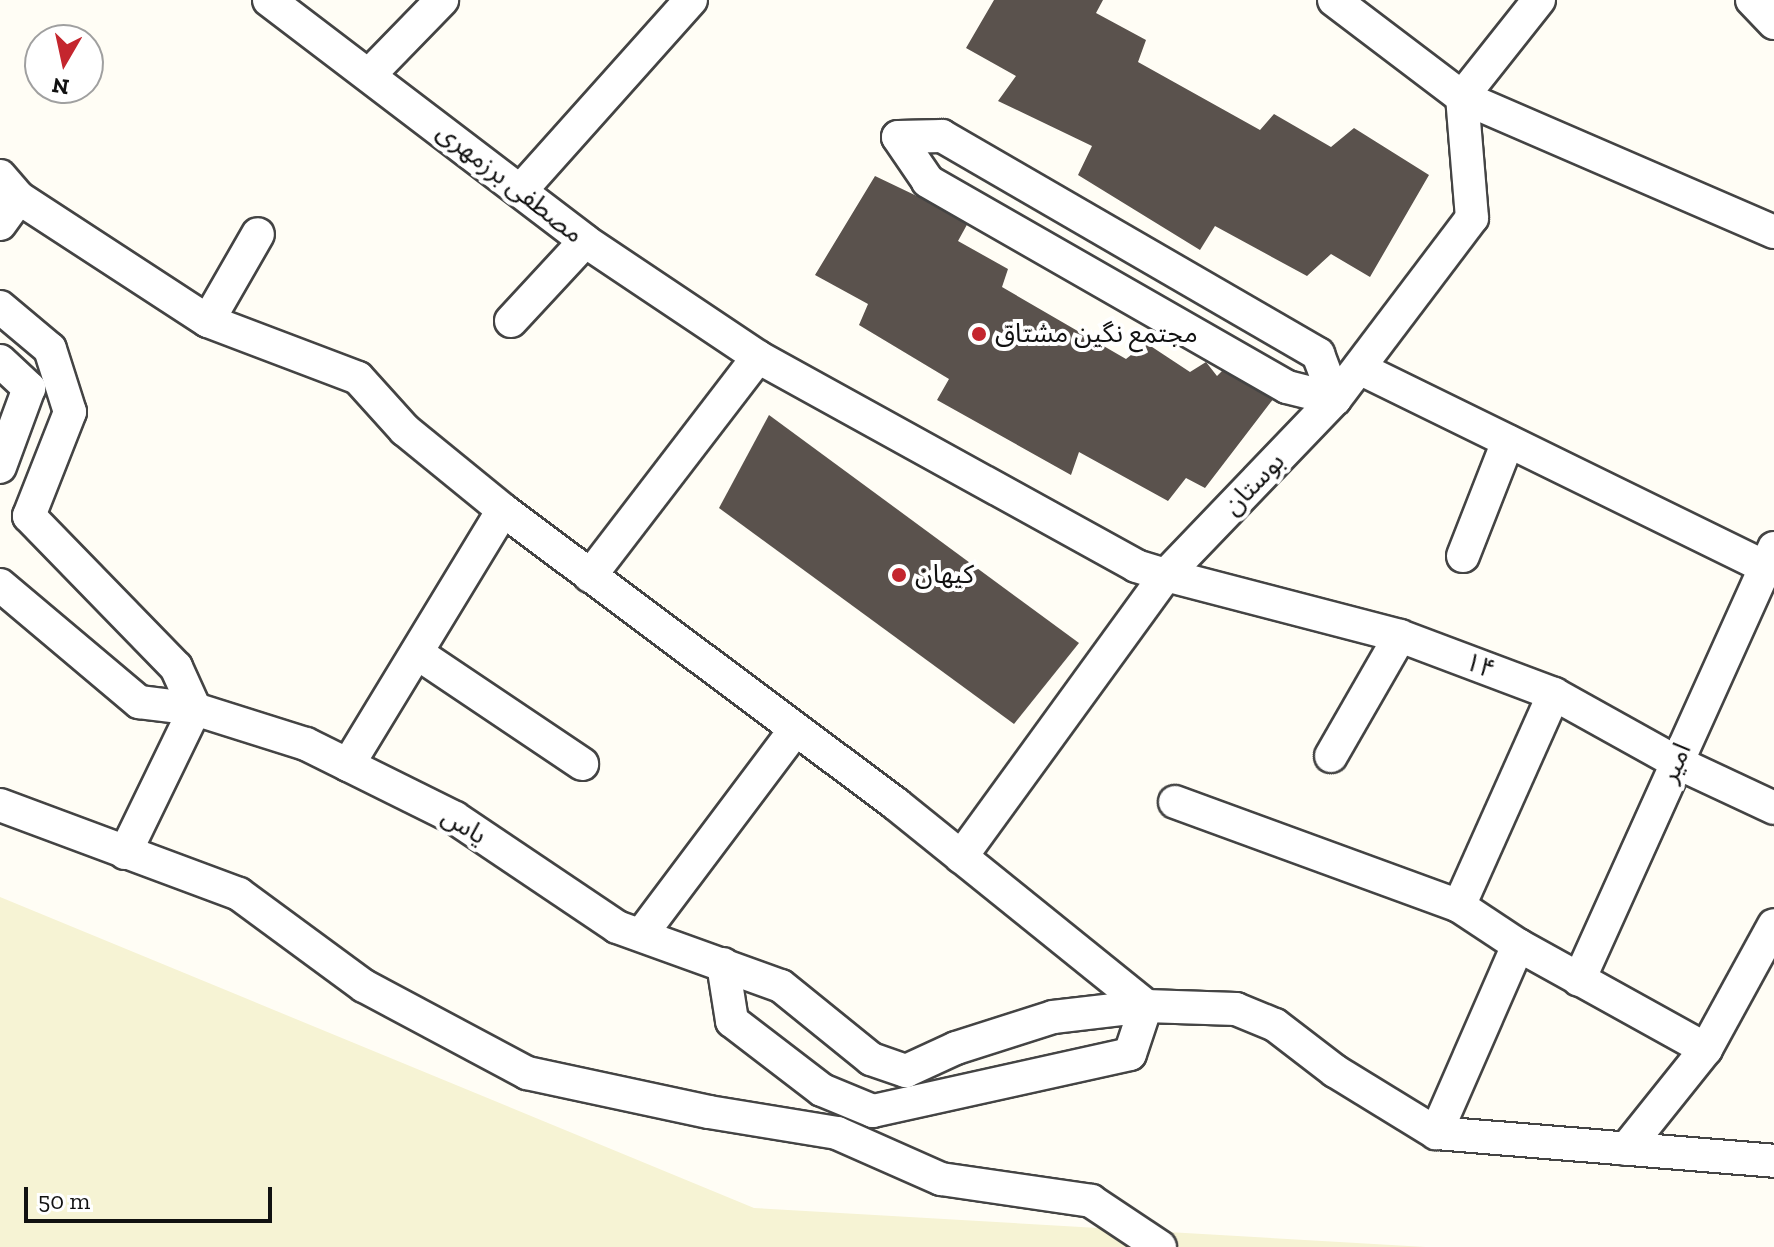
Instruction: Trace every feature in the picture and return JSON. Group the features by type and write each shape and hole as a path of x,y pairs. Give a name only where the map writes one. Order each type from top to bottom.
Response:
{"street":[{"name":"مصطفی برزمهری","path":"269,0 585,241 758,357"},
{"path":"369,75 442,0"},
{"path":"521,190 691,0"},
{"path":"1334,0 1462,97 1774,232"},
{"path":"1462,97 1539,0"},
{"path":"1752,0 1774,23"},
{"name":"بوستان","path":"961,857 1166,575 1335,399 1472,218 1462,97"},
{"path":"942,136 1318,354 1335,399 1287,387 928,181 898,137 942,136"},
{"path":"0,224 10,187 208,321 358,378 405,430 503,510 961,857 1146,1006 1130,1054 873,1111 837,1133"},
{"path":"208,321 258,234"},
{"path":"511,321 585,241"},
{"path":"0,307 50,349 70,412 29,516 176,667 195,709 125,853"},
{"path":"590,576 758,357 1136,566 1166,575"},
{"path":"0,361 29,388 0,467"},
{"path":"1359,368 1508,441 1771,562"},
{"path":"1463,556 1508,441"},
{"path":"348,765 503,510"},
{"name":"امیر","path":"1579,980 1676,762 1771,562"},
{"name":"۱۴","path":"1166,575 1400,636 1554,694 1676,762 1774,808"},
{"name":"یاس","path":"0,585 139,702 195,709 306,744 455,818 617,927 781,986 871,1059 906,1071 956,1048 1053,1017 1146,1006 1236,1009 1275,1025 1335,1071 1436,1133"},
{"path":"1331,756 1400,636"},
{"path":"417,653 582,764"},
{"path":"1459,906 1554,694"},
{"path":"641,935 794,731"},
{"path":"1175,802 1459,906 1518,945 1706,1049"},
{"path":"0,805 239,894 364,986 527,1073 709,1112 837,1133 941,1179 1091,1201 1160,1247"},
{"path":"1626,1149 1706,1049 1774,925"},
{"path":"1518,945 1436,1133 1774,1161"},
{"path":"723,964 732,1021 822,1090 873,1111"}],"shaded area":[{"path":"0,897 754,1208 1426,1247 0,1247"}],"building":[{"name":"مجتمع نگین مشتاق","path":"994,0 1103,0 1096,13 1146,40 1138,62 1260,130 1274,114 1331,147 1354,128 1429,175 1370,277 1331,254 1307,276 1215,226 1200,250 1078,175 1092,146 998,101 1016,76 966,48"},
{"name":"مجتمع نگین مشتاق","path":"875,176 969,221 958,241 1008,269 1002,287 1126,359 1146,343 1190,372 1206,362 1217,376 1229,364 1274,398 1205,488 1186,478 1168,501 1079,452 1071,475 937,400 949,379 859,325 868,304 815,275"},
{"name":"کیهان","path":"769,415 1079,643 1014,724 719,508"}],"place":[{"name":"مجتمع نگین مشتاق","path":"979,334"},
{"name":"کیهان","path":"899,575"}]}
